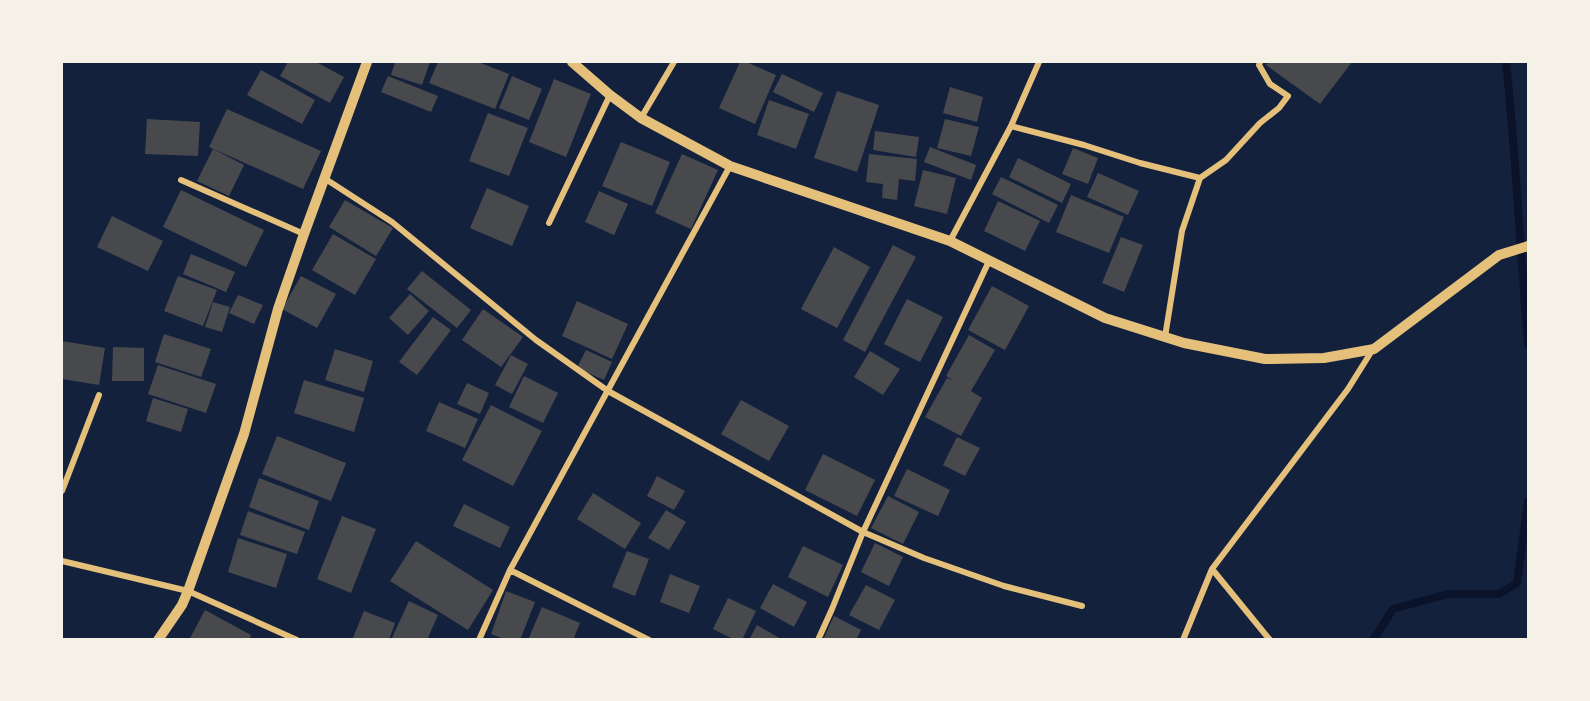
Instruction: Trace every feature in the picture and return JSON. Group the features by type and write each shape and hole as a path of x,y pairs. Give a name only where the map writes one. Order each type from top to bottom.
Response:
{"street":[{"path":"158,639 182,605 188,591 244,434 278,309 367,62"},
{"path":"572,62 640,118 730,166 950,242 1105,318 1184,343 1265,359 1324,358 1374,349"},
{"path":"640,118 674,62"},
{"path":"950,242 1011,126 1039,62"},
{"path":"1165,337 1180,239 1200,178 1226,160 1260,123 1279,108 1288,96 1270,84 1259,65 1260,62"},
{"path":"549,223 610,95"},
{"path":"1011,126 1200,178"},
{"path":"479,639 510,570 730,166"},
{"path":"324,178 392,222 536,340 608,391 863,532 924,558 1004,586 1082,606"},
{"path":"181,180 304,234"},
{"path":"1183,639 1212,569 1348,389 1374,349 1499,255 1528,246"},
{"path":"818,639 863,532 989,261"},
{"path":"62,491 99,395"},
{"path":"62,561 188,591 297,639"},
{"path":"1212,569 1270,639"},
{"path":"510,570 649,639"}],"building":[{"path":"288,62 316,62 344,77 330,103 280,76"},
{"path":"395,62 430,62 422,85 391,75"},
{"path":"438,62 478,62 509,74 495,109 429,83"},
{"path":"740,62 746,62 776,75 755,124 719,108"},
{"path":"1269,62 1352,62 1320,104 1266,65"},
{"path":"261,70 315,100 302,124 247,95"},
{"path":"782,74 823,93 814,112 773,92"},
{"path":"388,76 438,96 431,112 381,92"},
{"path":"512,76 542,89 529,120 499,108"},
{"path":"554,79 591,94 566,157 529,142"},
{"path":"950,87 983,97 977,122 943,113"},
{"path":"837,91 879,105 857,172 814,158"},
{"path":"769,100 809,114 796,149 757,135"},
{"path":"227,109 321,151 303,189 209,147"},
{"path":"488,113 528,128 509,176 469,161"},
{"path":"147,119 200,122 198,156 145,154"},
{"path":"945,119 979,127 971,156 937,148"},
{"path":"875,131 919,137 916,157 873,150"},
{"path":"621,142 670,162 652,206 602,186"},
{"path":"930,147 976,165 971,180 924,162"},
{"path":"1073,148 1098,158 1088,184 1062,174"},
{"path":"213,149 244,165 229,196 197,181"},
{"path":"682,154 718,170 691,229 655,213"},
{"path":"869,154 917,159 915,181 899,179 897,200 882,198 883,184 866,182"},
{"path":"1018,158 1071,184 1062,203 1009,177"},
{"path":"923,170 956,178 947,214 914,206"},
{"path":"1098,173 1139,191 1128,215 1087,197"},
{"path":"1001,177 1058,205 1049,223 992,194"},
{"path":"487,188 529,206 512,246 470,228"},
{"path":"181,190 264,230 246,267 163,227"},
{"path":"599,191 628,204 614,235 585,222"},
{"path":"1071,195 1124,217 1109,253 1056,232"},
{"path":"345,200 393,228 376,256 329,227"},
{"path":"998,201 1040,221 1025,251 984,231"},
{"path":"112,216 163,241 148,271 97,247"},
{"path":"333,234 376,259 355,295 312,270"},
{"path":"1121,237 1143,245 1124,292 1102,283"},
{"path":"893,245 916,257 865,352 843,340"},
{"path":"834,247 870,267 837,328 801,309"},
{"path":"191,254 235,272 226,292 183,274"},
{"path":"422,271 471,310 457,328 407,289"},
{"path":"178,276 217,290 203,326 164,311"},
{"path":"301,276 336,294 317,328 282,309"},
{"path":"992,286 1029,306 1005,350 968,330"},
{"path":"410,294 429,311 408,335 389,318"},
{"path":"238,295 263,305 254,324 229,313"},
{"path":"907,299 943,317 920,362 884,344"},
{"path":"577,301 628,324 612,359 562,336"},
{"path":"213,302 230,307 222,332 205,327"},
{"path":"483,309 523,337 501,367 462,340"},
{"path":"433,317 451,330 417,375 399,362"},
{"path":"164,334 211,349 201,377 155,362"},
{"path":"969,335 995,350 971,391 982,398 961,436 925,417 947,378 954,381 946,376"},
{"path":"62,341 105,348 99,385 62,379"},
{"path":"113,347 144,348 144,381 112,381"},
{"path":"335,349 373,361 364,392 325,380"},
{"path":"586,350 612,362 604,380 577,368"},
{"path":"870,351 900,369 883,395 854,377"},
{"path":"511,355 528,364 512,394 495,385"},
{"path":"158,365 216,384 206,413 148,394"},
{"path":"524,376 558,393 543,423 509,407"},
{"path":"304,380 364,398 354,432 294,413"},
{"path":"467,383 489,393 480,414 457,404"},
{"path":"153,398 188,409 181,432 146,421"},
{"path":"741,400 789,426 769,461 721,434"},
{"path":"439,402 478,419 465,448 426,431"},
{"path":"491,405 542,431 513,486 462,460"},
{"path":"277,436 346,463 331,501 262,474"},
{"path":"957,437 980,448 965,476 943,465"},
{"path":"823,454 875,480 857,516 805,490"},
{"path":"907,469 950,490 938,516 894,496"},
{"path":"657,476 685,491 674,510 647,496"},
{"path":"259,478 319,501 309,530 249,507"},
{"path":"593,493 641,523 625,549 577,519"},
{"path":"888,496 919,512 903,544 871,528"},
{"path":"464,504 510,527 500,548 453,526"},
{"path":"666,510 686,522 669,550 648,538"},
{"path":"248,511 305,532 297,554 240,535"},
{"path":"342,516 376,529 351,593 317,579"},
{"path":"238,538 287,554 276,588 228,572"},
{"path":"416,541 493,590 468,630 390,581"},
{"path":"875,543 903,557 889,586 861,572"},
{"path":"803,546 843,565 828,597 788,577"},
{"path":"627,551 649,559 635,596 612,587"},
{"path":"670,574 700,586 689,613 660,602"},
{"path":"773,584 807,602 794,627 760,608"},
{"path":"866,585 895,600 879,630 849,615"},
{"path":"506,591 535,602 520,640 507,640 491,634"},
{"path":"728,598 756,611 742,640 735,640 713,629"},
{"path":"409,601 438,615 427,640 391,640"},
{"path":"542,607 580,623 573,640 528,640"},
{"path":"205,610 251,635 249,640 189,640"},
{"path":"364,611 395,623 389,640 352,640"},
{"path":"834,616 861,630 856,640 823,640"},
{"path":"757,625 783,640 749,640"}],"waterway":[{"path":"1506,62 1528,344"},
{"path":"1373,640 1393,609 1448,594 1499,594 1517,583 1528,501"}]}
